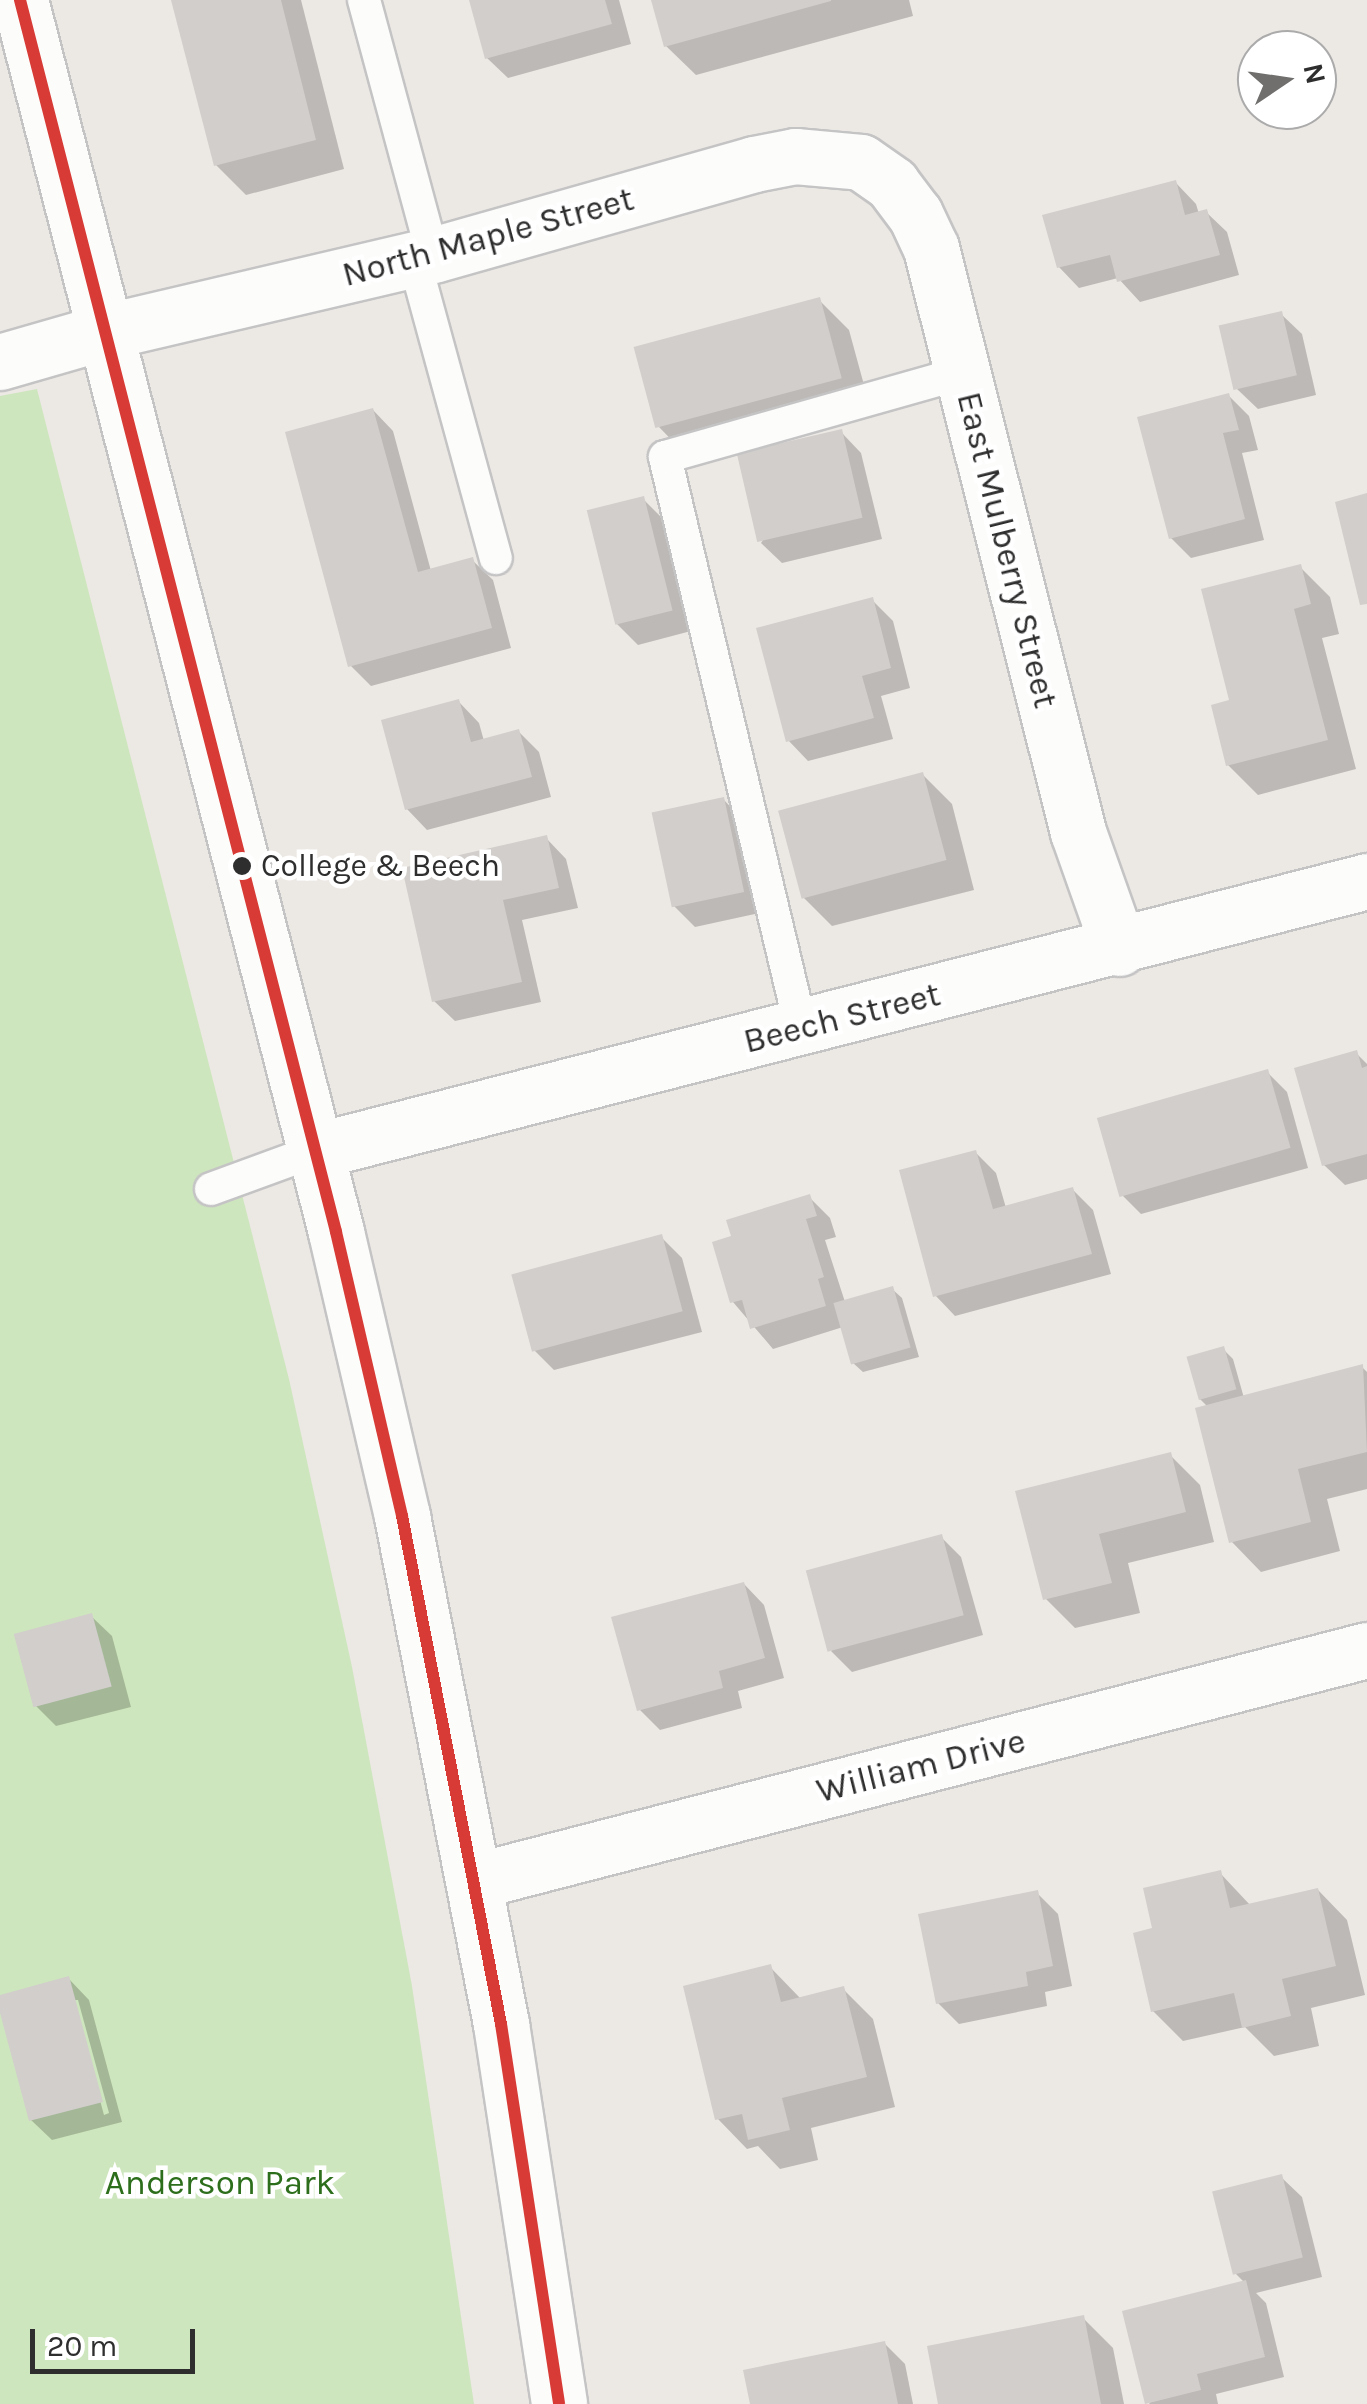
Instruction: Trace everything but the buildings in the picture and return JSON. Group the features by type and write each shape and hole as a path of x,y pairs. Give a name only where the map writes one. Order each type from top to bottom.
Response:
{"street":[{"path":"20,0 315,1151 402,1516 475,1881 559,2404"},
{"name":"North Maple Street","path":"0,362 104,332 424,257 795,156 833,157 870,169"},
{"name":"East Mulberry Street","path":"870,169 892,184 915,214 930,248 1078,832 1119,948"},
{"name":"Beech Street","path":"315,1151 1119,948 1367,881"},
{"name":"William Drive","path":"475,1881 1367,1650"}],"lane":[{"path":"364,0 496,558"},
{"path":"802,1028 665,456 962,373"},
{"path":"211,1189 315,1151"}],"green space":[{"name":"Anderson Park","path":"37,389 289,1379 352,1667 412,1986 474,2404 0,2404 0,396"}],"transit line":[{"path":"20,0 336,1232 402,1516 501,2024 559,2404"}],"place":[{"name":"College & Beech","path":"242,866"}]}
